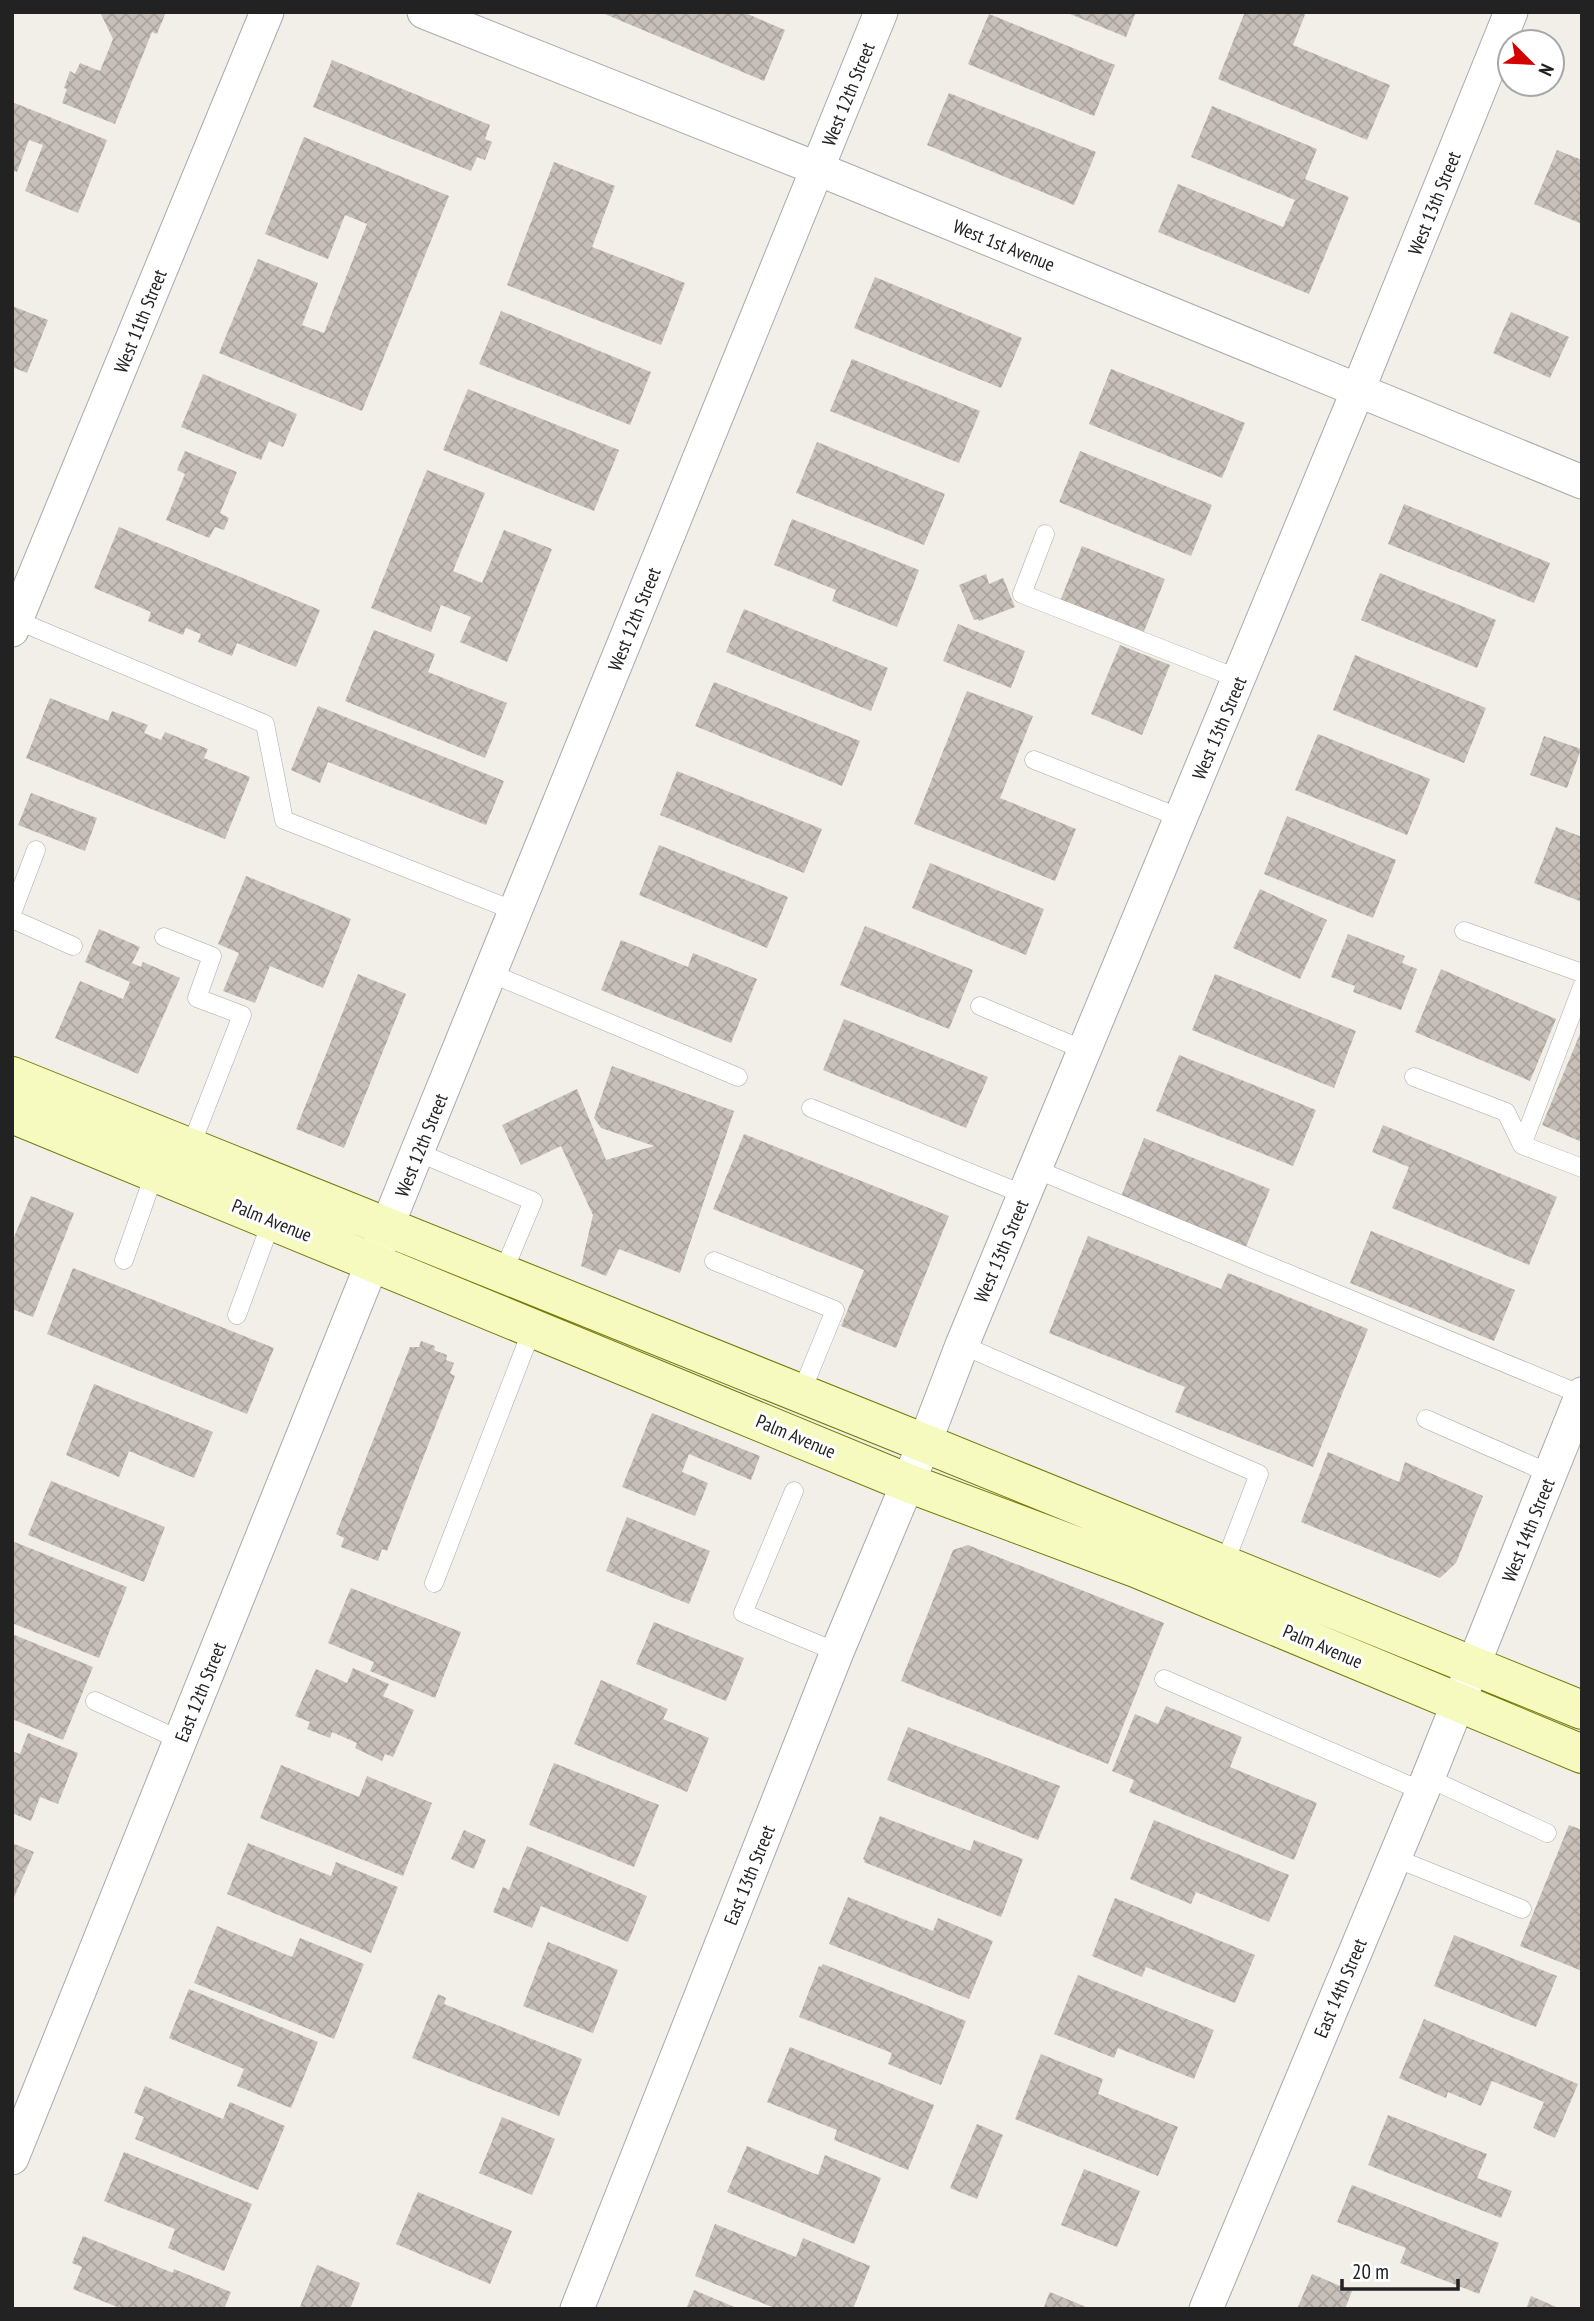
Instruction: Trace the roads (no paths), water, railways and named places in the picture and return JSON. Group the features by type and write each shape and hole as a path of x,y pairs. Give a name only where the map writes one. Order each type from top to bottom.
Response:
{"main road":[{"name":"Palm Avenue","path":"12,1076 502,1275 925,1442 1582,1710"},
{"name":"Palm Avenue","path":"12,1114 908,1483 1138,1569 1582,1754"}],"street":[{"name":"West 11th Street","path":"14,625 267,12"},
{"name":"West 1st Avenue","path":"424,12 818,169 1582,482"},
{"name":"West 12th Street","path":"388,1227 881,12"},
{"name":"West 13th Street","path":"925,1442 962,1345 1239,679 1511,12"},
{"name":"East 12th Street","path":"12,2158 388,1227"},
{"name":"West 14th Street","path":"1473,1666 1582,1395"},
{"name":"East 13th Street","path":"577,2309 838,1652 925,1442"},
{"name":"East 14th Street","path":"1206,2309 1473,1666"}],"lane":[{"path":"1045,534 1022,594 1239,679"},
{"path":"14,625 265,724 284,820 515,911"},
{"path":"1034,760 1181,818"},
{"path":"36,850 12,916 73,946"},
{"path":"1464,931 1582,973"},
{"path":"164,937 212,956 197,998 242,1015 190,1148"},
{"path":"490,973 738,1077"},
{"path":"1522,1145 1582,987"},
{"path":"979,1006 1084,1050"},
{"path":"1414,1077 1506,1112 1522,1145 1582,1168"},
{"path":"811,1108 1030,1182 1582,1395"},
{"path":"417,1152 533,1201 502,1275"},
{"path":"124,1260 155,1172"},
{"path":"237,1315 272,1220"},
{"path":"714,1261 835,1310 801,1392"},
{"path":"434,1583 533,1327"},
{"path":"962,1345 1259,1474 1224,1564"},
{"path":"1426,1419 1550,1474"},
{"path":"794,1491 743,1613 838,1652"},
{"path":"1164,1679 1547,1833"},
{"path":"95,1701 180,1740"},
{"path":"1395,1858 1522,1909"}]}
